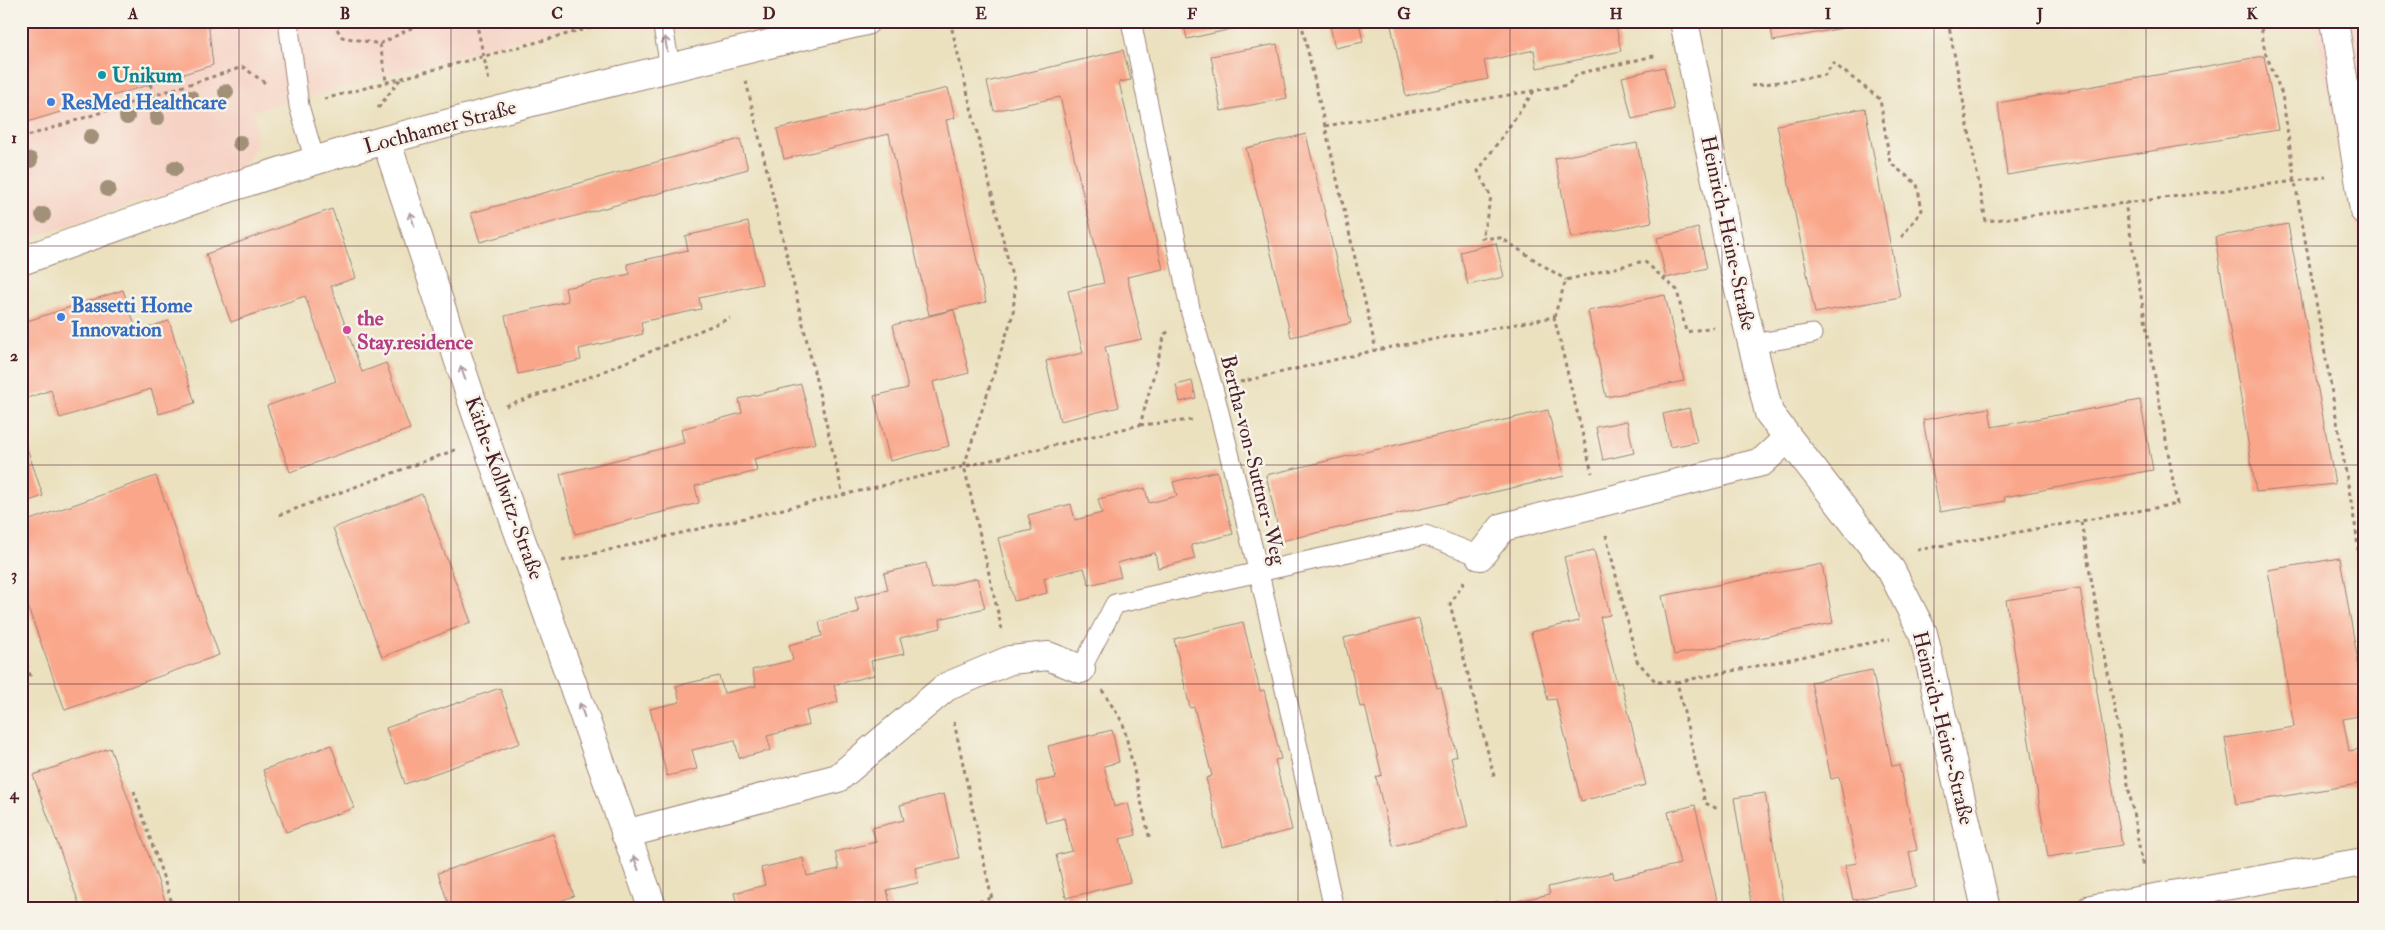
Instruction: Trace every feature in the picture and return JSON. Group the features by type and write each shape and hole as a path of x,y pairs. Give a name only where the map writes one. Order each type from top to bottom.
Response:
{"street":[{"name":"Lochhamer Straße","path":"21,261 150,214 314,161 386,140 670,67 866,21"},
{"name":"Heinrich-Heine-Straße","path":"1684,21 1733,264 1769,412 1891,570 1923,632 1986,909"},
{"path":"2334,21 2355,104 2357,172 2364,210"},
{"name":"Käthe-Kollwitz-Straße","path":"386,140 482,427 653,909"},
{"path":"1480,556 1503,527 1762,462 1788,438"},
{"path":"625,834 838,778 946,687 1010,660 1048,656 1081,669"},
{"path":"2092,909 2364,862"}],"lane":[{"path":"288,21 299,106 314,161"},
{"path":"662,21 670,67"},
{"name":"Bertha-von-Suttner-Weg","path":"1131,21 1191,314 1220,417 1258,572 1334,909"},
{"path":"1749,332 1812,334"},
{"path":"1081,669 1115,604 1425,535 1480,556"}],"path":[{"path":"337,29 342,37 380,44 417,25 417,21"},
{"path":"476,21 482,55 497,113"},
{"path":"21,138 155,97 243,67 299,106 403,76 616,21"},
{"path":"950,21 1015,289 1013,314 964,466 985,564 1010,660"},
{"path":"1301,21 1376,350"},
{"path":"1948,21 1986,221 2295,182 2357,172"},
{"path":"2260,21 2265,52 2282,94 2295,182 2356,530 2364,602"},
{"path":"380,44 386,81"},
{"path":"1325,126 1568,85 1577,74 1690,48"},
{"path":"739,51 844,495"},
{"path":"1751,86 1825,75 1833,63 1880,99 1890,163 1917,184 1922,210 1900,239"},
{"path":"150,84 155,97"},
{"path":"1534,91 1478,171 1490,197 1482,238 1500,238 1566,280 1644,261 1676,290 1686,332 1749,332"},
{"path":"1914,550 2177,504 2125,204"},
{"path":"1554,316 1566,280"},
{"path":"1140,425 1165,334 1191,314"},
{"path":"279,515 482,427 595,375 730,318"},
{"path":"532,567 1140,425 1220,417"},
{"path":"2081,522 2148,899"},
{"path":"1480,556 1450,604 1494,780"},
{"path":"1677,682 1923,632"},
{"path":"21,650 31,678"},
{"path":"1081,669 1104,692 1123,723 1150,840"},
{"path":"946,687 994,909"},
{"path":"134,791 174,909"},
{"path":"956,909 991,898"}],"shaded area":[{"path":"21,21 587,21 254,111 257,145 243,168 21,241"},
{"path":"2314,21 2364,21 2364,270"}],"building":[{"name":"Unikum","path":"44,21 208,21 213,65 21,124 21,28"},
{"path":"1183,21 1259,21 1259,23 1187,39"},
{"path":"1329,21 1359,21 1363,42 1335,48"},
{"path":"1390,21 1615,21 1621,51 1537,68 1534,50 1484,61 1488,79 1406,96"},
{"path":"1770,21 1874,21 1874,22 1773,41"},
{"path":"1277,44 1287,98 1221,111 1211,56"},
{"path":"1123,50 1131,80 1119,82 1163,269 1127,277 1142,339 1105,347 1119,407 1060,421 1046,361 1083,353 1068,291 1104,283 1060,97 994,111 987,82"},
{"path":"2264,56 2278,130 2007,175 1998,103"},
{"path":"1664,67 1674,109 1632,119 1622,77"},
{"path":"948,88 955,118 946,120 986,302 929,315 889,134 784,159 777,129"},
{"path":"1865,108 1900,297 1815,313 1777,125"},
{"path":"1306,134 1351,323 1291,337 1246,148"},
{"path":"740,139 748,169 480,242 471,213"},
{"path":"1637,143 1652,222 1571,238 1555,158"},
{"path":"332,209 356,278 331,286 362,372 386,363 410,429 290,472 267,406 336,381 305,296 231,322 206,254"},
{"path":"748,222 762,284 699,298 701,309 641,322 643,334 579,349 581,360 518,374 505,316 568,301 565,288 630,274 627,264 688,250 685,236"},
{"path":"2288,224 2335,484 2256,492 2215,237"},
{"path":"1698,228 1707,268 1666,278 1657,238"},
{"path":"1496,243 1504,277 1468,285 1460,252"},
{"path":"123,290 137,331 169,321 195,403 159,414 151,389 60,418 51,390 24,399 21,389 21,323"},
{"path":"1665,295 1684,381 1606,397 1588,311"},
{"path":"954,310 969,373 933,382 949,446 890,461 874,396 908,388 893,325"},
{"path":"1192,381 1196,398 1180,402 1176,385"},
{"path":"801,384 816,443 754,459 757,471 695,486 699,503 575,534 560,474 684,443 681,429 742,413 739,399"},
{"path":"2140,400 2153,470 2004,497 2005,501 1940,512 1923,420 1989,408 1992,427"},
{"path":"1689,408 1697,442 1670,447 1663,414"},
{"path":"1548,410 1564,476 1281,541 1266,475"},
{"path":"1627,421 1634,453 1603,460 1596,427"},
{"path":"21,430 43,496 21,504"},
{"path":"1217,471 1233,534 1191,545 1195,559 1158,568 1155,553 1117,563 1121,577 1089,585 1084,568 1044,578 1047,593 1014,601 998,538 1032,530 1028,515 1071,504 1075,520 1102,513 1098,499 1145,488 1149,503 1177,496 1173,482"},
{"path":"156,476 219,655 65,710 21,588 21,523"},
{"path":"422,494 471,622 382,657 333,528"},
{"path":"1594,550 1610,615 1600,617 1617,684 1621,682 1646,785 1581,801 1556,699 1548,700 1531,632 1579,621 1564,557"},
{"path":"2340,558 2364,697 2364,715 2343,719 2349,751 2360,749 2364,783 2236,804 2225,738 2294,727 2268,570"},
{"path":"926,563 932,589 977,578 985,608 940,619 941,628 900,638 904,654 871,661 874,675 834,685 838,702 806,711 809,725 767,736 771,750 739,758 735,740 692,750 697,769 667,776 650,709 680,702 676,686 719,676 724,693 756,686 752,670 793,660 789,645 822,636 819,622 859,612 855,597 888,590 884,573"},
{"path":"1822,564 1833,623 1674,655 1662,596"},
{"path":"2080,588 2122,845 2048,857 2006,600"},
{"path":"1419,619 1437,688 1441,687 1457,756 1451,758 1468,827 1393,846 1376,777 1382,775 1365,706 1360,707 1344,638"},
{"path":"1243,622 1260,691 1264,690 1281,759 1275,760 1292,830 1222,847 1206,778 1212,776 1194,707 1190,708 1174,639"},
{"path":"1872,670 1892,766 1899,765 1917,850 1909,852 1916,887 1853,900 1845,865 1857,863 1839,777 1831,779 1811,682"},
{"path":"500,688 520,743 405,784 386,728"},
{"path":"1112,730 1119,762 1104,766 1114,807 1128,803 1136,835 1120,839 1130,882 1066,898 1056,855 1072,851 1064,818 1046,823 1036,782 1056,778 1048,746"},
{"path":"331,745 354,808 286,832 263,770"},
{"path":"110,748 168,909 81,909 33,775"},
{"path":"1765,793 1784,909 1752,909 1734,798"},
{"path":"944,794 959,858 915,868 918,883 887,890 891,908 738,909 734,893 765,885 761,868 803,858 807,876 839,869 835,852 876,842 872,828 904,820 900,805"},
{"path":"1695,805 1719,909 1469,909 1498,901 1499,905 1550,894 1548,887 1613,872 1614,879 1680,864 1668,812"},
{"path":"553,834 574,896 536,909 450,909 438,873"}],"place":[{"name":"Unikum","path":"102,75"},
{"name":"ResMed Healthcare","path":"51,102"},
{"name":"Bassetti Home Innovation","path":"61,317"},
{"name":"the Stay.residence","path":"347,330"}]}
